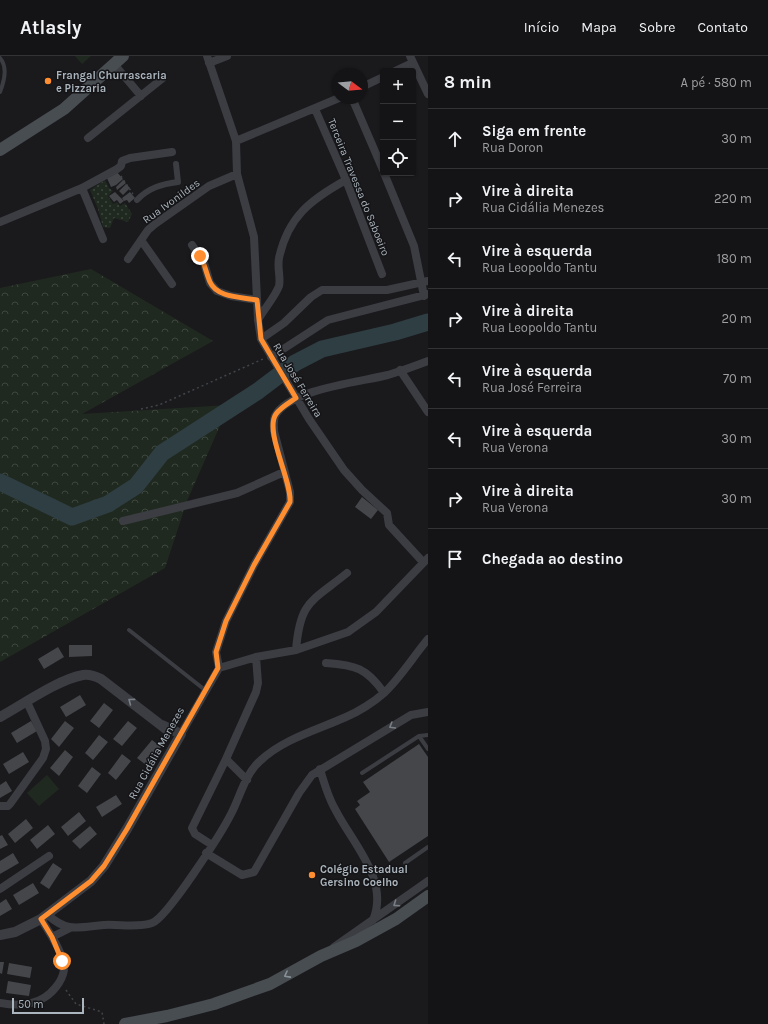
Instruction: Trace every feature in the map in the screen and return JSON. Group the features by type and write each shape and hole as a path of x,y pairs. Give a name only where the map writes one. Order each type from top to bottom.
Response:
{"main road":[{"path":"0,150 64,108 123,56"},
{"path":"125,1024 167,1016 240,995 270,984 321,956 356,941 396,919 428,896"}],"street":[{"path":"208,60 227,56"},
{"path":"399,68 411,59 428,94"},
{"name":"Rua José Ferreira","path":"208,60 236,141 237,174 256,246 254,269 261,339 296,398 344,470 386,513 389,525 426,560"},
{"path":"114,64 141,96"},
{"path":"88,138 163,78"},
{"path":"368,84 380,78"},
{"path":"236,141 332,101"},
{"path":"355,104 380,163"},
{"name":"Terceira Travessa do Saboeiro","path":"315,109 346,180 382,274"},
{"path":"0,222 82,188 122,166 122,162 130,158 172,152"},
{"path":"137,200 144,192 156,187 178,182 176,164"},
{"name":"Rua Ivonildes","path":"128,259 141,240 155,224 209,186 237,174"},
{"path":"271,357 328,320 426,295 414,246 385,176"},
{"path":"258,320 278,287 279,259 286,237 299,213 317,197 346,180"},
{"path":"82,188 103,239"},
{"path":"141,240 172,284"},
{"path":"192,245 204,263 210,283 217,291 231,296 257,300"},
{"path":"261,339 284,323 322,290 387,290 424,283"},
{"path":"426,560 376,612 339,636 296,650 256,657 218,668 216,652 226,621 254,565 289,507 291,498 274,431 274,418 282,407 296,398 347,383 374,378 428,361"},
{"path":"400,370 428,412"},
{"path":"123,521 237,493 284,472"},
{"path":"296,650 299,621 307,605 347,573"},
{"path":"52,937 70,928 119,924 142,925 157,921 168,909 212,845 231,815 247,780 260,761 272,752 312,731 346,717 384,693 428,639"},
{"path":"212,845 195,834 192,828 226,759 256,692 258,683 256,657"},
{"path":"326,663 346,664 364,670 370,675 384,693"},
{"name":"Rua Cidália Menezes","path":"0,935 15,932 44,917 91,881 104,866 127,829 218,668"},
{"path":"0,717 66,682 89,675 101,679 179,737"},
{"path":"0,806 8,806 10,804 43,758 45,741 27,702"},
{"path":"206,853 242,875 254,872 299,793 312,775 411,715 428,712"},
{"path":"226,759 247,780"},
{"path":"320,769 334,808 374,878 378,893 378,902 373,920"},
{"path":"0,889 49,856"},
{"path":"321,956 428,881"},
{"path":"44,917 70,928"},
{"path":"0,1003 12,1006 30,1005 42,1000 52,992 61,981 64,970 59,951 44,917"}],"lane":[{"path":"0,58 3,62 5,72 0,92"},
{"path":"129,630 205,690"},
{"path":"362,773 419,736 428,735"},
{"path":"419,736 428,749"},
{"path":"405,863 428,847"}],"path":[{"path":"117,169 137,200"},
{"path":"141,409 159,405 257,361 271,357"},
{"path":"61,981 71,999 76,1004 102,1012 104,1024"}],"green space":[{"path":"75,56 91,56 82,64"},
{"path":"105,180 109,188 113,191 108,196 113,204 117,202 120,206 125,203 132,214 128,222 114,218 110,228 103,227 98,209 90,190"},
{"path":"91,269 213,341 82,414 229,405 187,501 165,568 0,662 0,288"},
{"path":"47,775 59,789 39,806 27,793"}],"building":[{"path":"116,171 123,179 111,187 106,176"},
{"path":"123,180 126,183 117,190 116,187"},
{"path":"126,184 130,188 123,195 119,191"},
{"path":"115,192 124,201 120,204 117,200 114,202 109,196"},
{"path":"130,192 135,198 129,203 127,200 124,201 122,198"},
{"path":"362,497 378,510 371,519 355,507"},
{"path":"69,645 92,645 92,656 69,657"},
{"path":"58,647 64,657 44,669 38,659"},
{"path":"80,695 86,705 66,717 60,707"},
{"path":"104,703 113,710 99,728 90,721"},
{"path":"31,721 37,731 17,743 11,733"},
{"path":"65,721 74,728 59,747 51,739"},
{"path":"128,721 137,728 122,746 113,739"},
{"path":"99,735 108,742 93,760 85,753"},
{"path":"152,740 161,747 146,765 137,758"},
{"path":"419,744 428,757 428,836 389,862 355,809 360,805 357,801 370,792 363,782"},
{"path":"65,750 73,757 59,776 50,768"},
{"path":"23,752 29,762 9,774 3,764"},
{"path":"122,754 131,761 116,780 108,773"},
{"path":"92,767 101,774 87,793 78,786"},
{"path":"6,781 12,791 0,798 0,785"},
{"path":"116,795 122,804 102,817 96,807"},
{"path":"79,812 86,821 68,836 61,827"},
{"path":"26,819 33,828 15,843 8,834"},
{"path":"48,825 55,834 37,849 30,840"},
{"path":"90,826 97,834 80,849 72,841"},
{"path":"2,835 8,845 0,849 0,836"},
{"path":"13,853 19,863 0,874 0,861"},
{"path":"53,863 62,869 49,889 40,883"},
{"path":"33,883 39,893 19,905 13,895"},
{"path":"6,899 12,909 0,916 0,903"},
{"path":"0,962 4,962 2,974 0,973"},
{"path":"9,963 32,967 30,978 7,974"},
{"path":"8,981 31,985 29,996 6,993"}],"waterway":[{"path":"0,482 72,517 108,504 136,486 162,453 258,391 295,363 322,349 395,332 428,322"}],"place":[{"name":"Frangal Churrascaria e Pizzaria","path":"48,81"},
{"name":"Colégio Estadual Gersino Coelho","path":"312,875"}],"route":[{"path":"62,961 59,951 41,919 91,881 104,866 127,829 218,668 216,658 217,645 226,621 254,565 289,507 291,498 277,445 273,423 274,418 282,407 296,398 261,339 257,300 231,296 217,291 210,283 204,263 200,256"}]}
